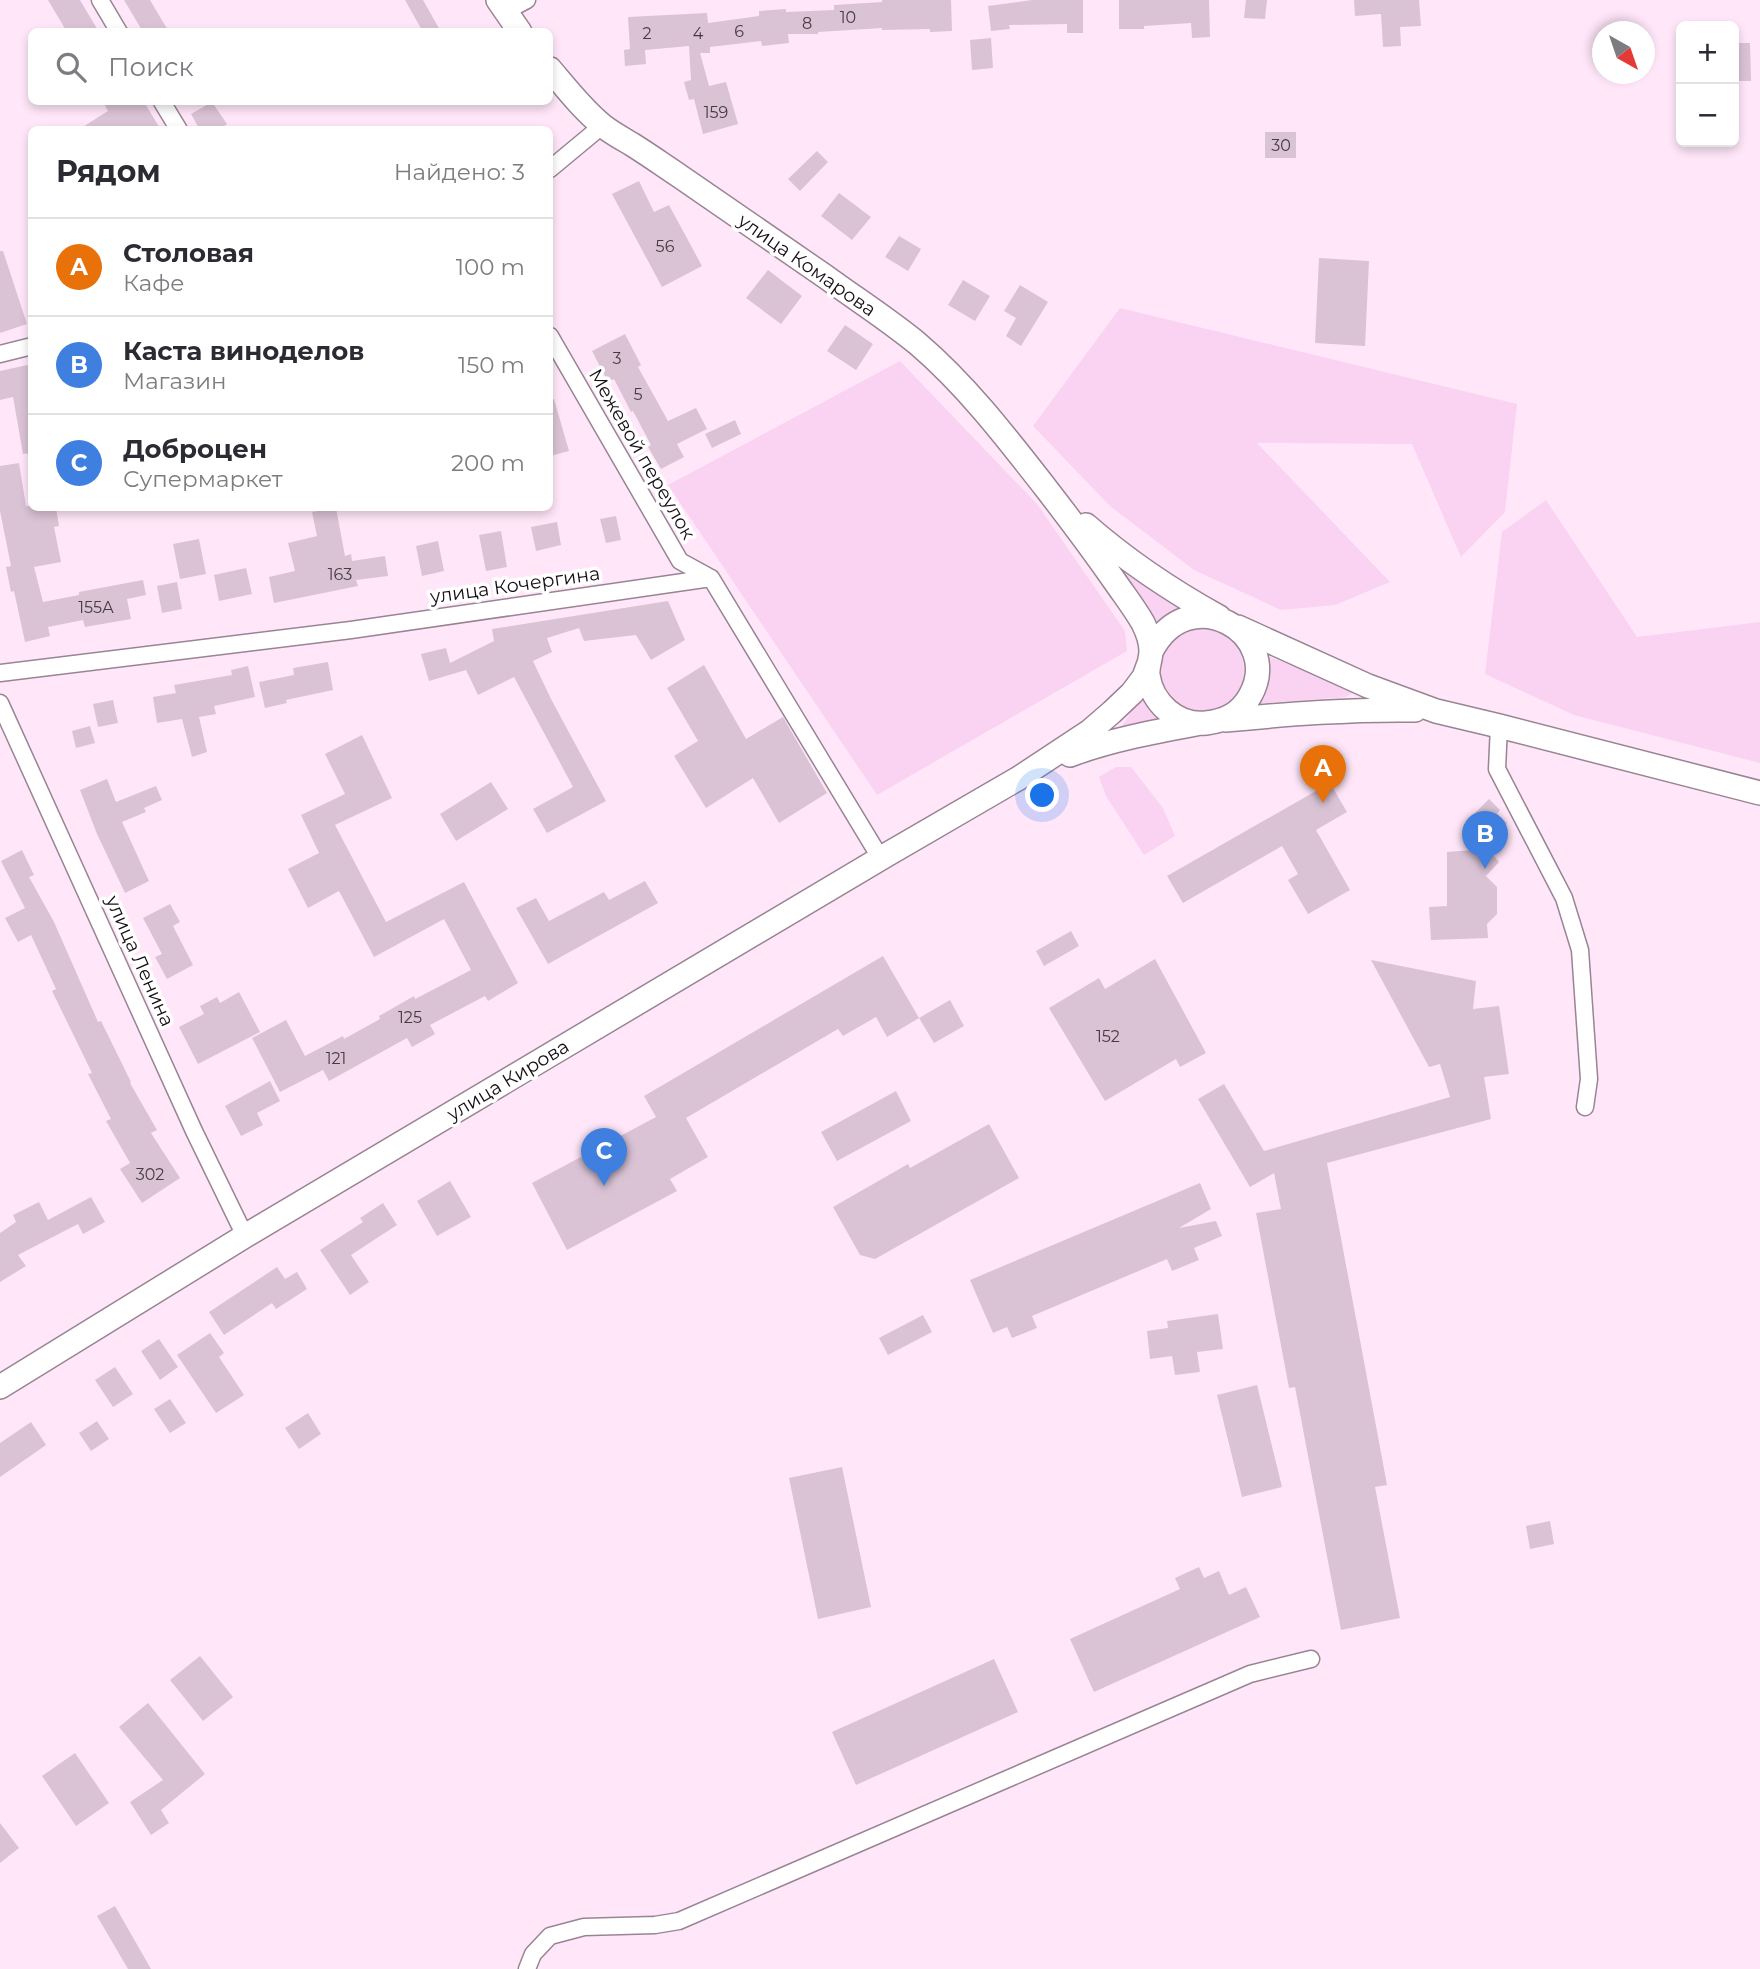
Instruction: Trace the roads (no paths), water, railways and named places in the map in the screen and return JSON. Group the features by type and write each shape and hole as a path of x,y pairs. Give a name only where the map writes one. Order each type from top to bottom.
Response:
{"main road":[{"path":"502,6 517,28"},
{"name":"улица Комарова","path":"553,72 603,125 791,253 918,344 970,396 1043,485"},
{"path":"1043,485 1104,541 1149,574 1226,621 1368,686 1436,711 1760,793"},
{"path":"1043,485 1143,622 1149,639 1149,676 1155,696 1165,709 1177,718 1197,724"},
{"path":"1019,778 1090,731 1132,693 1144,677 1157,640 1169,628 1185,619 1204,615 1226,621 1246,637 1252,649 1256,663 1255,682 1250,696 1240,709 1225,720"},
{"path":"1019,778 1092,747 1197,724 1299,713 1360,710 1436,711"},
{"name":"улица Кирова","path":"1,1381 1019,778"}],"street":[{"path":"100,0 117,28"},
{"path":"502,6 527,0"},
{"path":"164,105 177,126"},
{"path":"553,167 603,125"},
{"name":"Межевой переулок","path":"553,341 680,561 711,578"},
{"path":"0,354 28,347"},
{"path":"711,578 881,859"},
{"name":"улица Кочергина","path":"0,673 351,631 711,578"},
{"name":"улица Ленина","path":"0,703 188,1118 245,1236"},
{"path":"1499,726 1497,769 1564,898 1580,950 1589,1079 1585,1107"},
{"path":"527,1969 533,1954 550,1936 584,1927 679,1922 1250,1674 1311,1659"}],"place":[{"name":"Столовая","path":"1323,803"},
{"name":"Каста виноделов","path":"1485,869"},
{"name":"Доброцен","path":"604,1186"}]}
